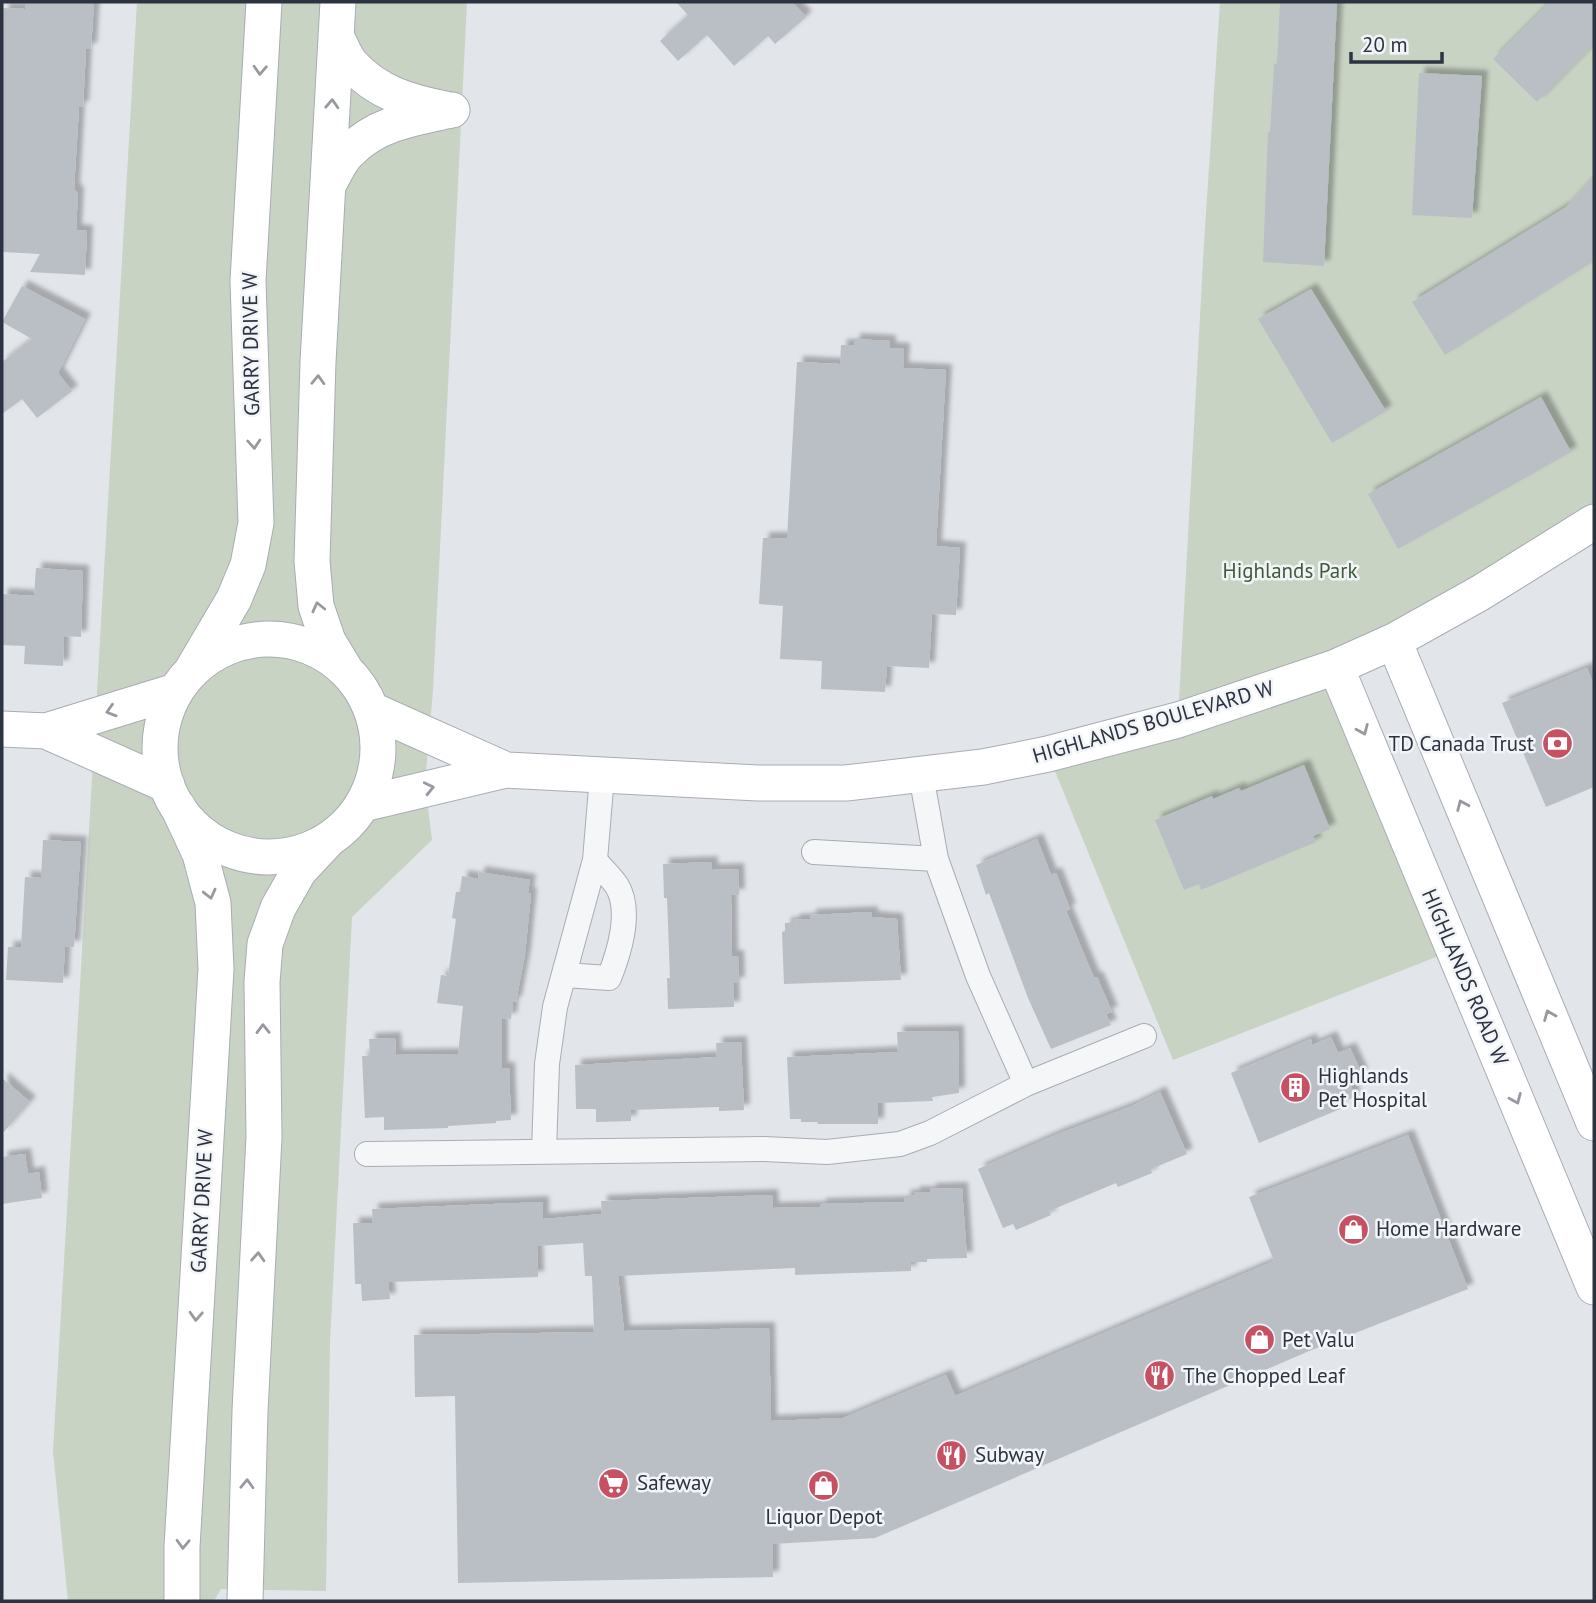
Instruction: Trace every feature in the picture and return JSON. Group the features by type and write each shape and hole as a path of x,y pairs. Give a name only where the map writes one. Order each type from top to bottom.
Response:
{"main road":[{"name":"GARRY DRIVE W","path":"184,681 234,599 248,565 256,523 248,281 264,2"},
{"path":"245,1601 250,1411 264,1137 262,982 265,944 278,908 299,870 363,804 373,782 378,758 372,710 328,640 316,606 312,561 318,376 338,2"},
{"path":"328,185 348,153 374,131 405,120 452,110 407,101 375,84 351,64 336,36"},
{"name":"HIGHLANDS BOULEVARD W","path":"363,804 506,770 758,783 846,783 983,768 1122,736 1336,667 1394,641 1480,593 1594,522"},
{"path":"329,839 307,850 283,856 259,857 235,851 213,841 193,826 173,796 161,762 161,737 166,713 184,681 210,656 232,645 255,639 280,639 304,644 326,654 345,669"},
{"path":"1394,641 1594,1123"},
{"name":"HIGHLANDS ROAD W","path":"1336,667 1594,1287"},
{"path":"2,729 46,730 184,681"},
{"name":"HIGHLANDS BOULEVARD W","path":"372,710 506,770"},
{"path":"46,730 173,796"},
{"name":"GARRY DRIVE W","path":"173,796 200,854 213,903 216,969 182,1547 182,1601"}],"street":[{"path":"921,775 936,859 978,976 1026,1084"},
{"path":"544,1151 547,1064 555,1007 596,860 602,776"},
{"path":"814,852 936,859"},
{"path":"564,975 608,978 618,954 624,917 618,888 596,860"},
{"path":"367,1154 764,1149 827,1152 900,1144 930,1133 1026,1084 1144,1036"}],"green space":[{"path":"137,2 467,2 433,690 425,784 432,840 352,917 330,1342 326,1591 221,1589 214,1601 68,1601 53,1451"},
{"name":"Highlands Park","path":"1220,2 1594,2 1594,522 1337,667 1454,950 1173,1060 1048,754 1178,719"}],"building":[{"path":"25,2 94,2 91,49 86,49 83,107 79,107 74,189 78,193 76,230 87,231 85,275 30,272 40,254 2,252 3,8 25,9"},
{"path":"676,2 792,2 806,17 775,44 768,36 734,66 707,35 678,61 660,41 688,15"},
{"path":"1280,2 1337,2 1324,266 1263,262 1268,132 1274,64 1277,64"},
{"path":"1550,2 1594,2 1594,44 1537,102 1493,59"},
{"path":"1419,73 1482,76 1472,218 1412,215"},
{"path":"1594,177 1594,261 1445,355 1412,302 1566,207"},
{"path":"22,286 85,319 58,373 72,391 37,418 22,399 2,414 2,362 32,339 2,322"},
{"path":"1311,289 1386,411 1332,443 1258,319"},
{"path":"854,339 890,341 890,348 904,349 903,368 946,370 936,546 960,548 956,615 932,614 929,668 887,666 885,692 821,689 822,661 780,659 783,606 759,604 763,538 787,538 797,362 840,364 841,345 854,345"},
{"path":"1541,397 1571,452 1398,549 1368,494"},
{"path":"36,568 83,571 81,637 64,636 63,666 24,664 25,646 2,645 2,594 34,596"},
{"name":"TD Canada Trust","path":"1587,668 1594,686 1594,787 1546,807 1502,703"},
{"path":"1304,765 1330,829 1313,836 1316,842 1201,890 1199,884 1184,890 1155,820 1212,796 1213,799 1239,788 1241,791"},
{"path":"1037,839 1051,875 1056,873 1070,909 1066,911 1094,978 1097,977 1112,1012 1106,1014 1111,1025 1051,1049 976,865"},
{"path":"43,840 81,842 74,947 65,946 63,983 6,980 8,947 21,947 25,877 41,878"},
{"path":"712,862 712,870 738,869 739,895 731,895 732,956 738,956 739,983 733,983 734,1007 668,1009 667,978 670,978 663,864"},
{"path":"479,872 530,880 525,954 516,1002 513,1002 511,1019 502,1018 502,1068 509,1068 511,1120 448,1128 384,1130 384,1117 365,1118 362,1056 370,1056 369,1039 395,1038 396,1055 458,1054 463,1006 437,1003 441,975 448,976 456,919 452,918 456,892 460,892 462,876 478,879"},
{"path":"872,912 872,917 897,919 901,980 784,984 782,932 785,931 785,923 810,919 810,915"},
{"path":"958,1031 959,1093 932,1097 933,1101 878,1103 878,1124 817,1124 818,1122 790,1119 787,1057 898,1052 897,1032"},
{"name":"Highlands Pet Hospital","path":"1331,1037 1338,1053 1350,1048 1362,1074 1349,1080 1355,1097 1337,1104 1340,1109 1259,1143 1231,1073 1311,1039 1312,1045"},
{"path":"741,1042 744,1110 719,1111 719,1107 631,1110 631,1121 596,1122 596,1109 576,1109 575,1065 717,1057 716,1043"},
{"path":"2,1078 30,1102 2,1134"},
{"path":"1160,1092 1187,1154 1151,1169 1152,1173 1118,1187 1116,1183 1049,1211 1051,1215 1016,1230 1013,1224 1003,1228 978,1169"},
{"path":"1408,1135 1468,1289 1309,1351 875,1538 773,1544 773,1577 458,1583 455,1396 415,1397 414,1335 594,1332 592,1276 585,1276 583,1243 537,1246 538,1277 388,1282 390,1299 362,1301 361,1284 355,1284 353,1223 373,1223 372,1209 543,1202 543,1219 602,1214 601,1201 772,1195 773,1208 820,1207 820,1204 905,1202 904,1196 914,1195 914,1192 962,1188 967,1258 911,1262 911,1271 795,1275 795,1268 618,1276 624,1331 769,1328 771,1421 843,1418 946,1375 955,1396 1274,1261 1249,1197"},
{"path":"25,1154 28,1174 39,1172 42,1198 2,1204 2,1157"}],"place":[{"name":"TD Canada Trust","path":"1557,744"},
{"name":"Highlands Pet Hospital","path":"1295,1088"},
{"name":"Home Hardware","path":"1353,1229"},
{"name":"Pet Valu","path":"1259,1340"},
{"name":"The Chopped Leaf","path":"1160,1376"},
{"name":"Subway","path":"952,1455"},
{"name":"Safeway","path":"614,1483"},
{"name":"Liquor Depot","path":"824,1485"}]}
